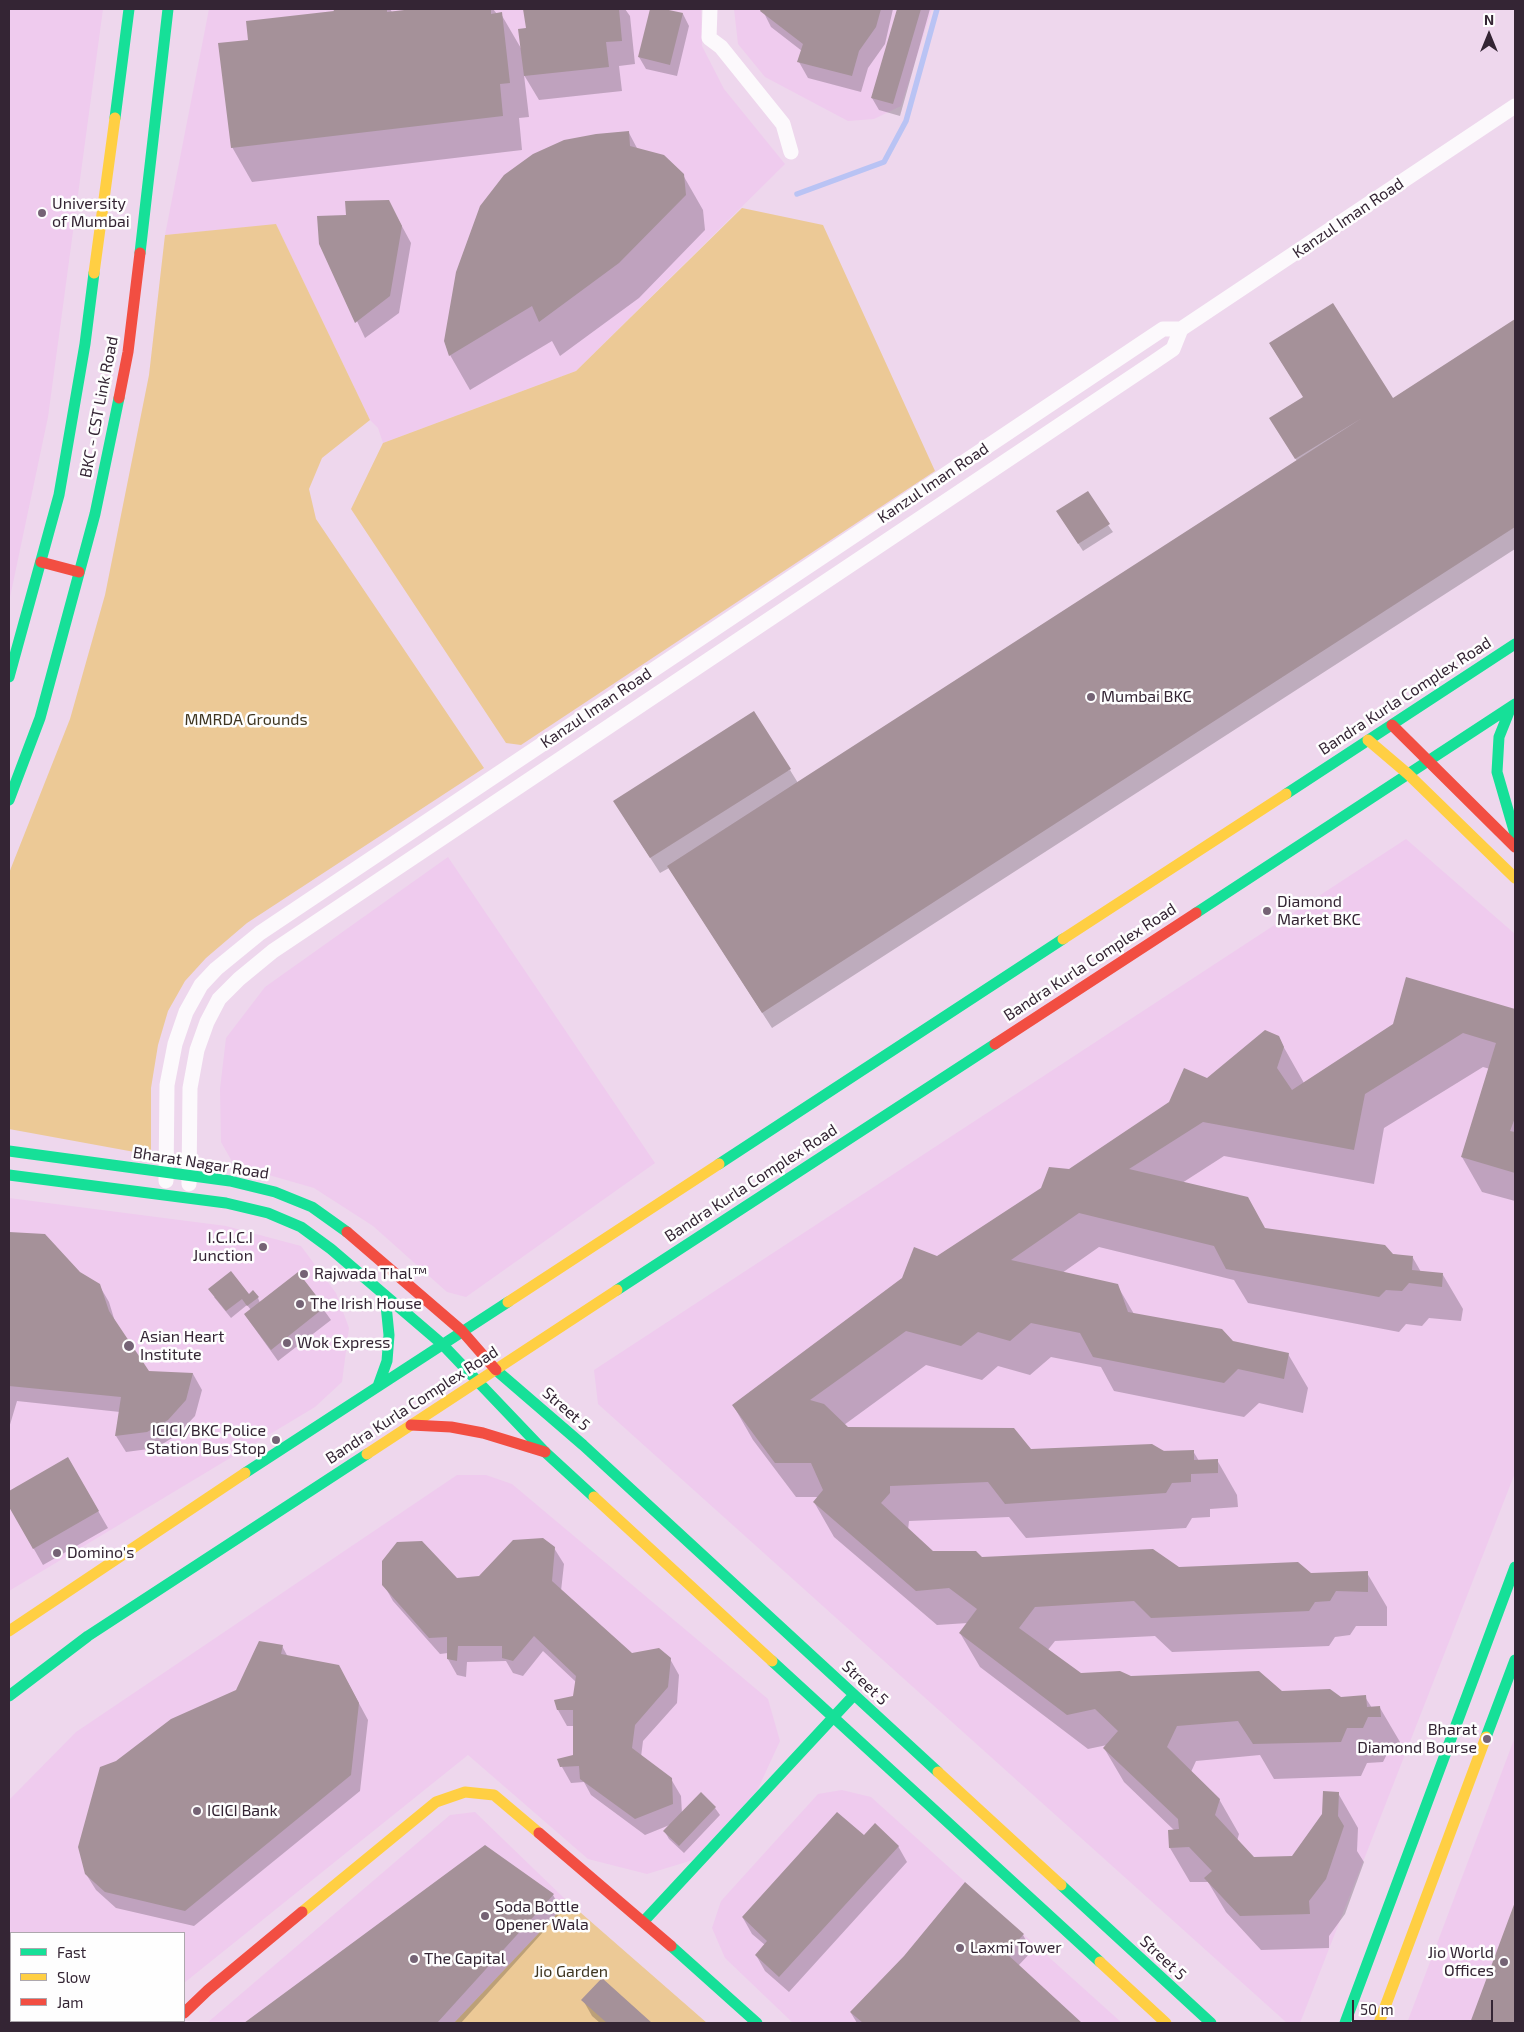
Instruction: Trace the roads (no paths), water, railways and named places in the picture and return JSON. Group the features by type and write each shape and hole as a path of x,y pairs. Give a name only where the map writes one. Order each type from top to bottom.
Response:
{"street":[{"name":"BKC - CST Link Road","path":"9,677 59,495 85,344 129,9"},
{"name":"BKC - CST Link Road","path":"9,800 40,718 95,514 128,352 168,9"},
{"path":"710,9 709,38 721,47 783,124 791,152"},
{"name":"Kanzul Iman Road","path":"166,1195 168,1085 175,1044 186,1012 201,985 216,969 260,933 1149,338 1163,329 1181,329 1515,106"},
{"name":"Kanzul Iman Road","path":"189,1198 190,1088 197,1050 207,1022 220,999 239,979 274,951 1173,349 1181,329"},
{"path":"41,562 79,572"},
{"name":"Bandra Kurla Complex Road","path":"9,1631 59,1594 1515,644"},
{"path":"1513,706 1498,737 1497,772 1515,834"},
{"name":"Bandra Kurla Complex Road","path":"9,1696 88,1636 1513,706"},
{"path":"1392,724 1515,847"},
{"path":"1368,740 1408,774 1515,878"},
{"path":"9,760 22,764"},
{"name":"Bharat Nagar Road","path":"9,1151 230,1181 275,1192 312,1207 345,1231 462,1331 496,1370"},
{"path":"9,1175 226,1203 268,1213 300,1227 331,1249 442,1344 476,1382 545,1452 1166,2023"},
{"path":"378,1386 387,1361 389,1335 385,1295"},
{"name":"Street 5","path":"496,1370 583,1445 1210,2023"},
{"path":"411,1425 451,1427 545,1452"},
{"path":"1346,2023 1515,1567"},
{"path":"1379,2023 1515,1660"},
{"path":"644,1920 854,1695"},
{"path":"185,2012 208,1990 436,1802 465,1792 494,1795 644,1920 757,2023"}],"waterway":[{"path":"797,194 884,162 906,121 937,9"}],"place":[{"name":"University of Mumbai","path":"42,213"},
{"name":"Mumbai BKC","path":"1091,697"},
{"name":"Diamond Market BKC","path":"1267,911"},
{"name":"I.C.I.C.I Junction","path":"263,1247"},
{"name":"Rajwada Thal™","path":"304,1274"},
{"name":"The Irish House","path":"300,1304"},
{"name":"Wok Express","path":"287,1343"},
{"name":"Asian Heart Institute","path":"129,1346"},
{"name":"ICICI/BKC Police Station Bus Stop","path":"276,1440"},
{"name":"Domino's","path":"57,1553"},
{"name":"Bharat Diamond Bourse","path":"1487,1739"},
{"name":"ICICI Bank","path":"197,1811"},
{"name":"Soda Bottle Opener Wala","path":"485,1916"},
{"name":"Laxmi Tower","path":"960,1948"},
{"name":"The Capital","path":"414,1959"},
{"name":"Jio World Offices","path":"1504,1962"}],"park label":[{"name":"MMRDA Grounds","path":"246,720"},
{"name":"Jio Garden","path":"571,1972"}]}
